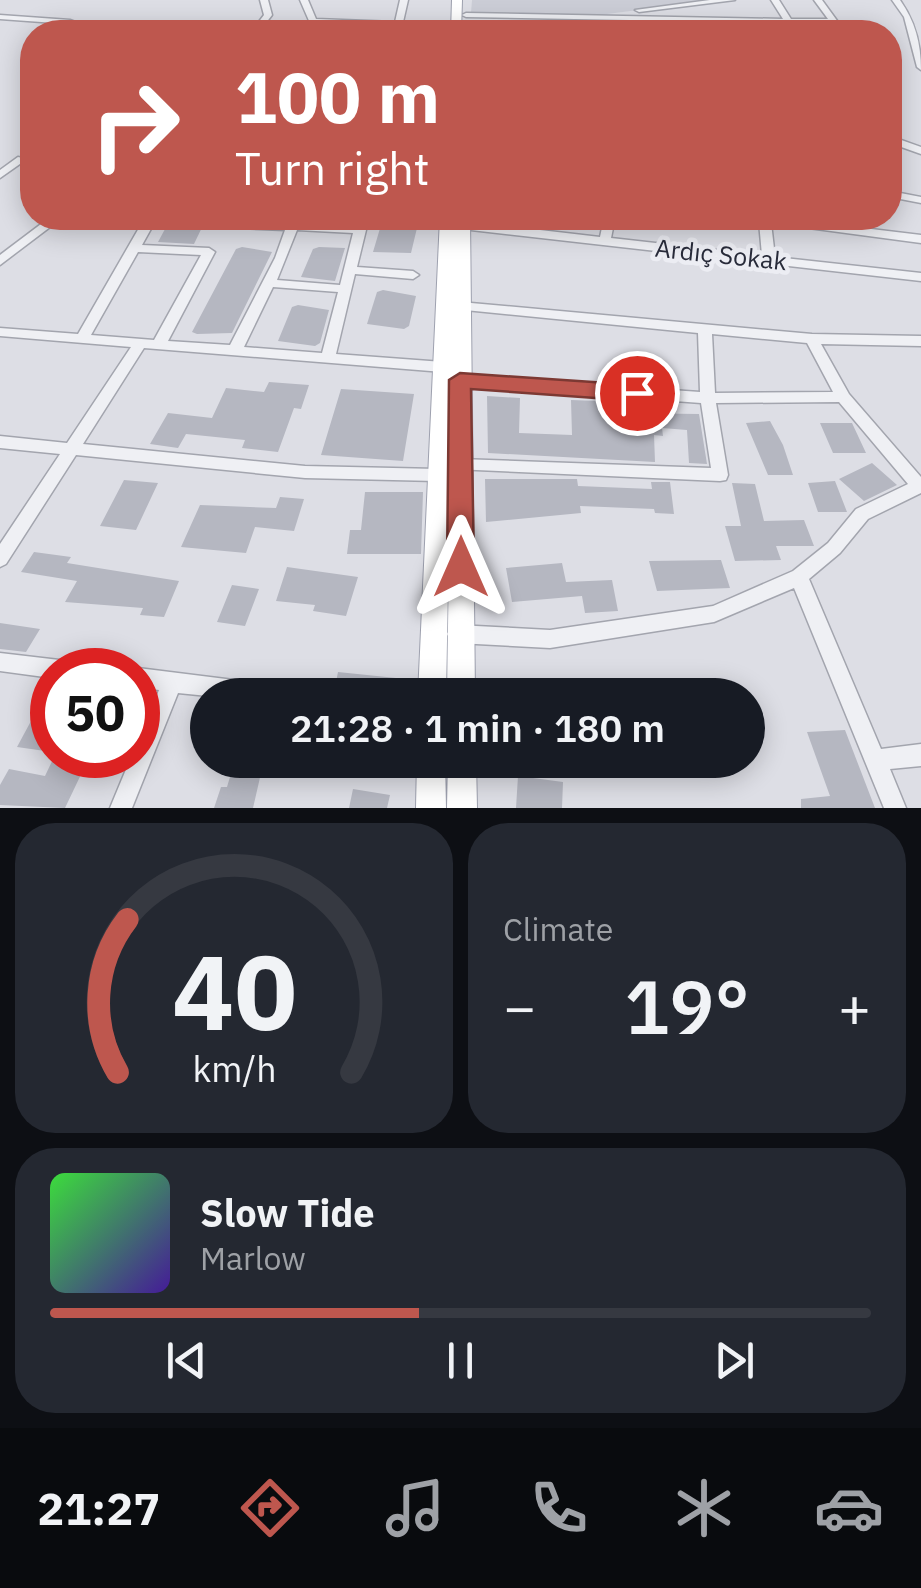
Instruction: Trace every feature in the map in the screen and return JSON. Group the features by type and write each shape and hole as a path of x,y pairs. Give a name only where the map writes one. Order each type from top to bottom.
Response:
{"main road":[{"path":"466,0 466,20"},
{"path":"432,678 437,476 460,306 457,230"},
{"path":"457,230 452,374 460,465 461,678"},
{"path":"430,808 431,778"},
{"path":"462,778 462,808"}],"street":[{"path":"596,17 731,0"},
{"path":"896,0 908,17 921,67"},
{"path":"466,15 741,20"},
{"path":"0,17 42,20"},
{"path":"0,261 40,230"},
{"path":"82,338 143,230"},
{"path":"235,350 291,230"},
{"path":"328,358 360,230"},
{"name":"Ardıç Sokak","path":"527,230 921,277"},
{"path":"604,241 606,230"},
{"path":"763,230 769,260"},
{"path":"849,230 921,239"},
{"path":"134,248 209,252 159,344"},
{"path":"350,270 413,274"},
{"path":"268,284 346,289"},
{"path":"460,306 812,339 921,341"},
{"path":"460,465 720,475 708,398 705,330"},
{"path":"0,332 328,358 708,398 844,397"},
{"path":"433,634 550,639 714,614 800,577 834,548 862,514 920,486 844,397 812,339"},
{"path":"0,559 141,342"},
{"path":"0,442 305,472 437,476"},
{"path":"800,577 895,808"},
{"path":"0,662 30,666"},
{"path":"160,681 190,684"},
{"path":"121,808 172,682"},
{"path":"876,760 921,754"}],"shaded area":[{"path":"472,0 717,0 599,15 471,13"}],"building":[{"path":"164,230 201,230 194,244 158,242"},
{"path":"380,230 417,230 411,253 373,252"},
{"path":"345,248 335,281 301,277 313,249"},
{"path":"236,249 272,252 232,333 192,332"},
{"path":"377,292 416,296 409,326 404,329 367,324"},
{"path":"292,307 329,310 320,343 315,346 278,341"},
{"path":"269,382 309,385 301,409 294,408 278,452 242,448 245,440 186,434 178,448 150,444 168,413 212,418 226,388 264,392"},
{"path":"341,389 414,394 403,461 321,455"},
{"path":"487,396 520,398 519,433 572,435 571,400 625,402 625,413 699,414 707,464 689,463 687,430 662,428 663,436 654,435 655,462 488,453"},
{"path":"770,421 793,475 768,475 746,423"},
{"path":"820,423 852,423 866,453 833,453"},
{"path":"872,463 897,485 864,501 839,479"},
{"path":"485,479 577,479 578,486 652,489 651,482 670,482 674,514 655,513 654,509 580,506 581,513 486,522"},
{"path":"124,480 158,483 136,530 100,526"},
{"path":"835,481 847,512 818,512 808,483"},
{"path":"732,483 755,484 764,521 804,520 814,546 776,546 781,560 735,561 725,526 741,526"},
{"path":"365,492 423,492 421,554 347,554 350,530 361,530"},
{"path":"280,497 304,499 294,531 255,527 246,553 181,547 200,505 276,508"},
{"path":"34,552 71,557 67,563 179,581 164,617 140,615 143,608 65,602 77,581 21,572"},
{"path":"721,560 730,588 657,591 649,561"},
{"path":"562,563 566,582 612,580 618,611 585,613 582,596 512,602 506,568"},
{"path":"287,567 358,577 346,616 313,611 315,605 276,601"},
{"path":"232,585 259,589 245,626 217,622"},
{"path":"0,623 40,629 26,652 0,649"},
{"path":"338,672 396,678 337,678"},
{"path":"30,723 30,749 17,747"},
{"path":"845,730 875,808 801,808 801,799 830,796 807,732"},
{"path":"9,769 30,773 30,778 79,778 65,808 0,805 0,785"},
{"path":"230,778 260,778 253,808 214,808 221,787 227,787"},
{"path":"518,778 563,782 562,808 516,808"},
{"path":"353,789 390,795 387,808 349,808"}],"route":[{"path":"461,567 460,380 637,393"}]}
